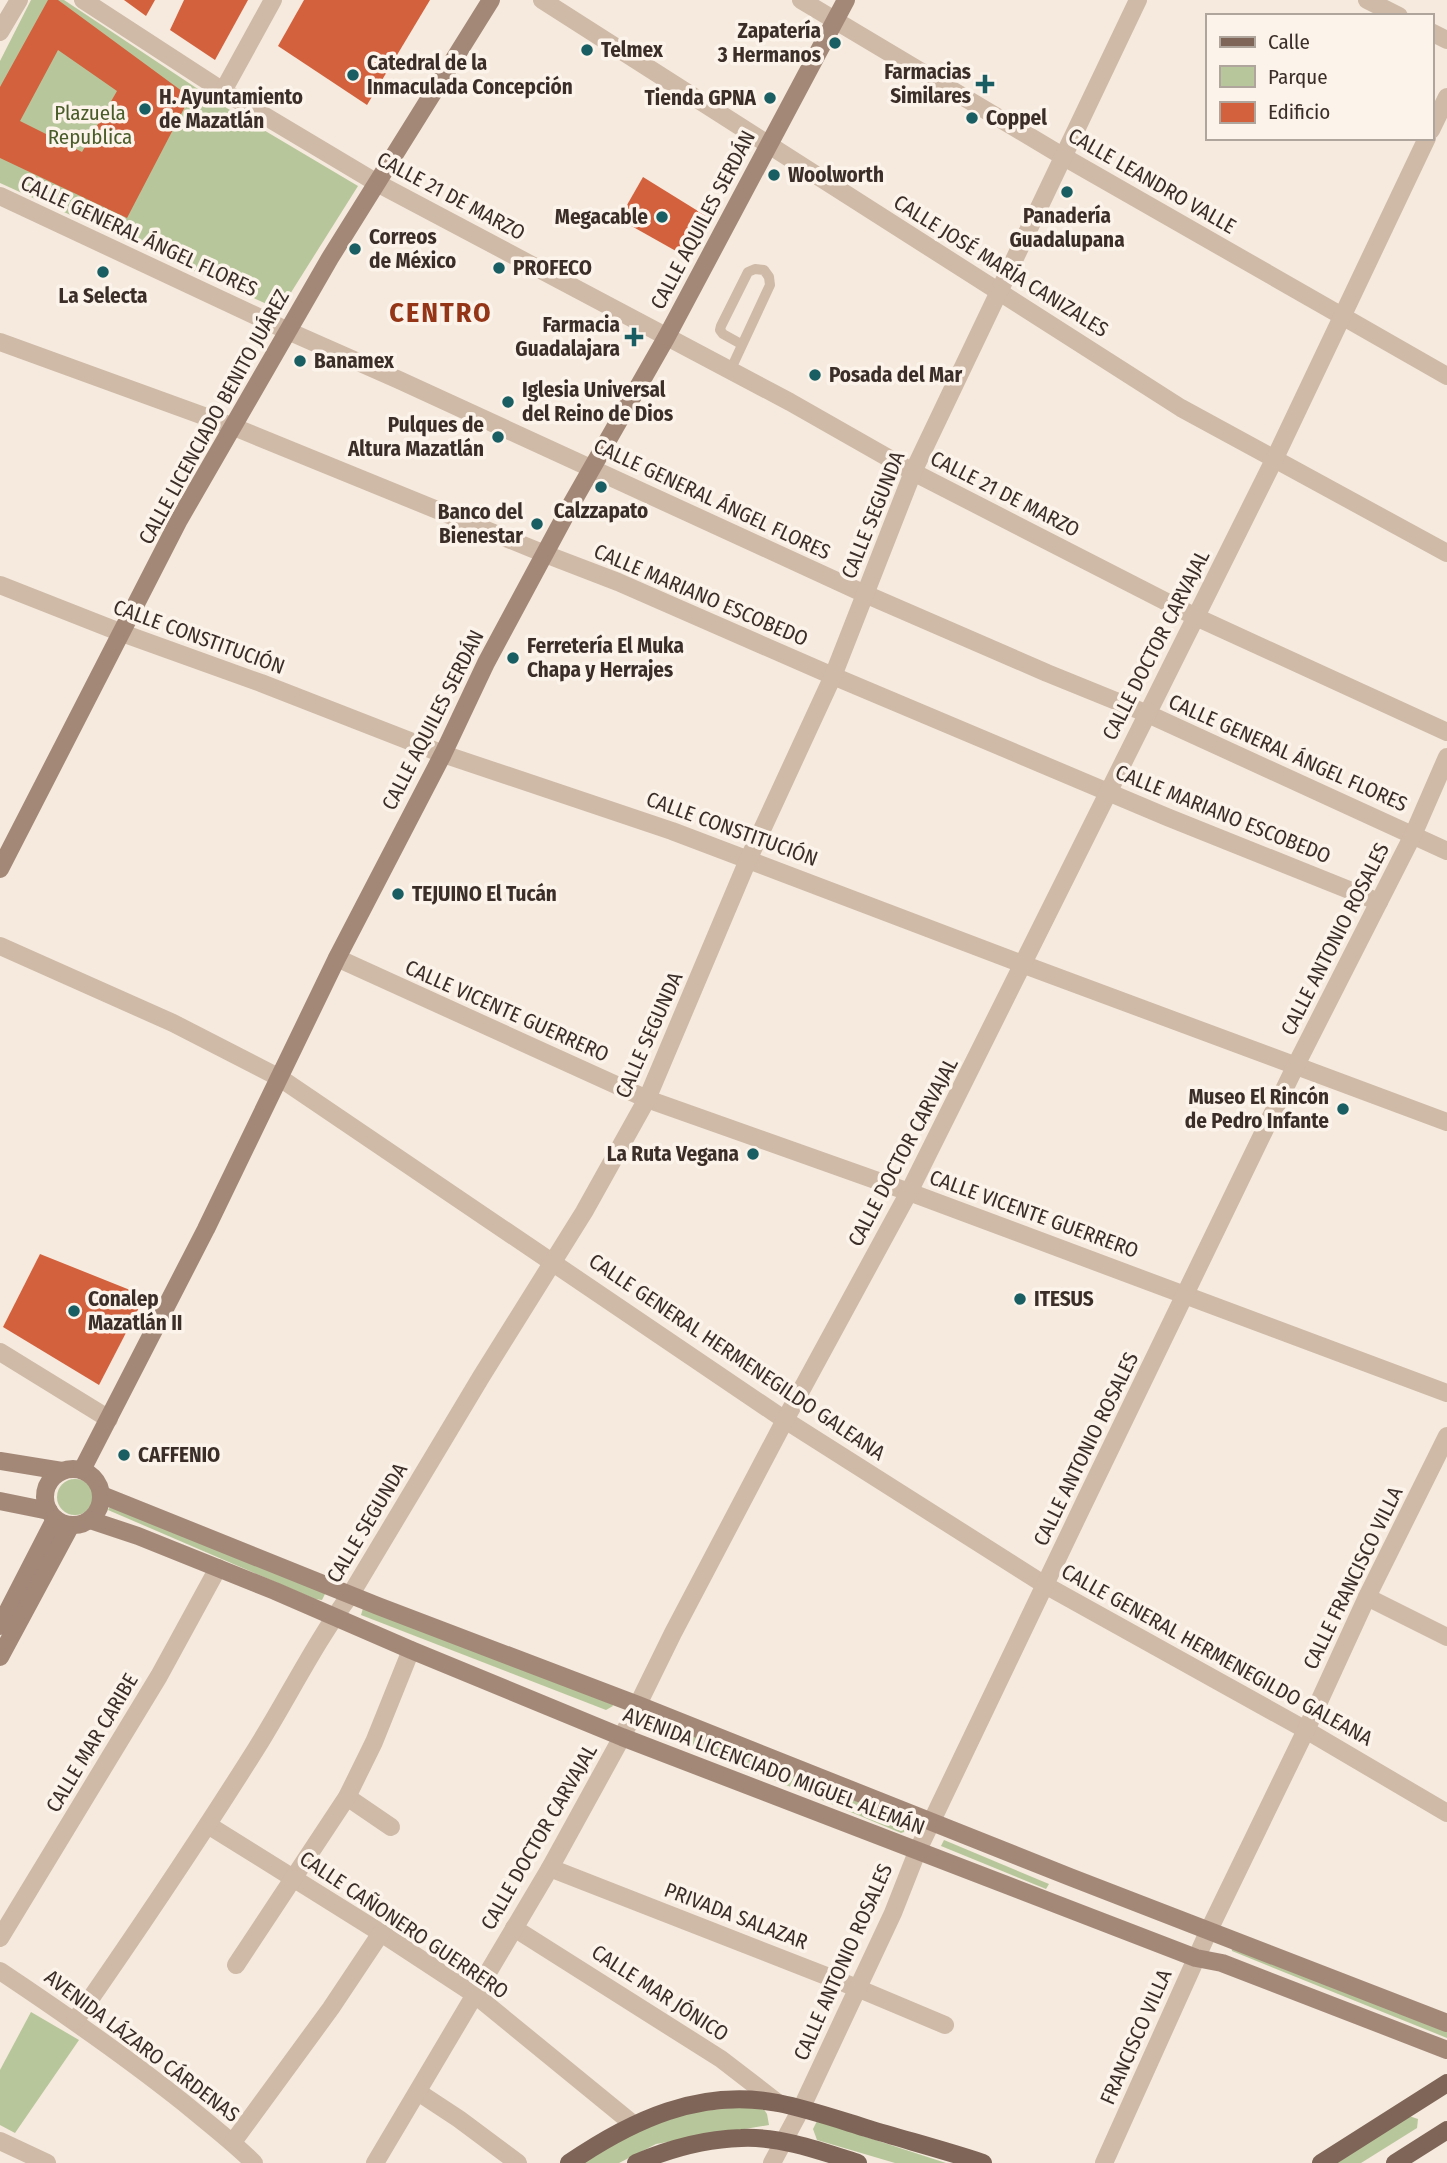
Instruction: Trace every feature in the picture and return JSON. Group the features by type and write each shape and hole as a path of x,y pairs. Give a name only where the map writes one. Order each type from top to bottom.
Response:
{"main road":[{"name":"CALLE LICENCIADO BENITO JUÁREZ","path":"2,858 179,520 288,331 491,0"},
{"name":"CALLE AQUILES SERDÁN","path":"82,1470 206,1229 337,958 443,754 486,663 666,338 846,0"},
{"path":"0,1461 62,1471 82,1470 96,1480 102,1494 97,1514 90,1520 59,1518 0,1501"},
{"path":"59,1518 46,1493 48,1484 62,1471"},
{"name":"AVENIDA LICENCIADO MIGUEL ALEMÁN","path":"102,1494 474,1643 1447,2023"},
{"path":"0,1626 59,1518"},
{"path":"0,1657 59,1518"},
{"name":"AVENIDA LICENCIADO MIGUEL ALEMÁN","path":"90,1520 138,1536 622,1737 1058,1906 1196,1958 1222,1963 1447,2050"},
{"path":"1058,1906 1070,1877"},
{"path":"1321,2163 1447,2083"},
{"path":"569,2163 633,2124 684,2106 742,2099 801,2109 983,2163"},
{"path":"1395,2163 1447,2130"},
{"path":"636,2163 657,2154 705,2142 742,2138 783,2143 858,2163"}],"street":[{"path":"0,32 19,0"},
{"name":"CALLE 21 DE MARZO","path":"83,0 223,91 377,183 790,402 913,472 1196,617 1447,732"},
{"path":"223,91 273,0"},
{"name":"CALLE JOSÉ MARÍA CANIZALES","path":"541,0 1181,408 1447,553"},
{"name":"CALLE LEANDRO VALLE","path":"802,0 1064,157 1447,376"},
{"name":"CALLE SEGUNDA","path":"75,2021 208,1825 279,1711 584,1212 647,1099 748,860 833,676 913,472 1138,0"},
{"path":"1367,0 1395,14"},
{"path":"1433,126 1447,97"},
{"name":"CALLE DOCTOR CARVAJAL","path":"375,2163 550,1868 622,1737 673,1633 785,1420 909,1192 1274,460 1426,140"},
{"name":"CALLE GENERAL ÁNGEL FLORES","path":"0,196 288,331 865,594 1148,714 1447,851"},
{"name":"CALLE MARIANO ESCOBEDO","path":"0,342 234,427 618,582 1108,792 1379,902"},
{"name":"CALLE CONSTITUCIÓN","path":"0,585 443,754 672,831 1447,1122"},
{"name":"CALLE ANTONIO ROSALES","path":"772,2163 801,2109 893,1913 917,1852 1045,1585 1296,1065 1413,835 1447,757"},
{"name":"CALLE GENERAL HERMENEGILDO GALEANA","path":"0,946 173,1023 280,1078 785,1420 1045,1585 1306,1730 1447,1813"},
{"name":"CALLE VICENTE GUERRERO","path":"337,958 647,1099 909,1192 1447,1393"},
{"path":"0,1352 109,1419"},
{"name":"CALLE FRANCISCO VILLA","path":"1209,1930 1367,1597 1447,1436"},
{"name":"CALLE MAR CARIBE","path":"0,1938 139,1712 218,1569"},
{"path":"1367,1597 1447,1637"},
{"path":"236,1965 346,1797 374,1742 411,1650"},
{"path":"346,1797 391,1826"},
{"name":"CALLE CAÑONERO GUERRERO","path":"208,1825 382,1933 474,1994 633,2124"},
{"name":"PRIVADA SALAZAR","path":"550,1868 945,2025"},
{"name":"CALLE MAR JÓNICO","path":"514,1928 721,2059 778,2103"},
{"name":"FRANCISCO VILLA","path":"1104,2163 1209,1930"},
{"path":"233,2143 382,1933"},
{"name":"AVENIDA LÁZARO CÁRDENAS","path":"0,1971 75,2021 164,2087 254,2163"},
{"path":"418,2092 518,2163"},
{"path":"0,2140 47,2163"}],"lane":[{"path":"730,371 770,285 764,270 755,269 748,272 720,326 723,334 741,344"}],"green space":[{"name":"Plazuela Republica","path":"31,0 64,0 225,107 358,186 280,310 0,183 0,61"},
{"path":"75,1479 88,1484 93,1497 88,1510 75,1515 62,1510 57,1497 62,1484"},
{"path":"112,1503 326,1592 322,1600 315,1599 108,1510"},
{"path":"364,1605 609,1699 613,1706 606,1710 361,1615"},
{"path":"666,1722 906,1822 907,1831 901,1833 664,1734"},
{"path":"944,1840 1049,1884 1046,1889 941,1846"},
{"path":"1231,1942 1447,2027 1447,2038 1232,1951"},
{"path":"31,2012 79,2040 15,2133 0,2125 0,2070"},
{"path":"761,2105 767,2114 769,2125 656,2144 619,2163 581,2163 643,2125 693,2112"},
{"path":"1406,2115 1418,2119 1417,2128 1361,2163 1334,2163"},
{"path":"817,2121 946,2163 895,2163 817,2140 813,2129"}],"building":[{"name":"H. Ayuntamiento de Mazatlán","path":"48,0 58,0 190,97 127,218 0,158 0,87","holes":["58,50 117,91 82,152 20,121"]},
{"path":"124,0 155,0 146,16"},
{"path":"184,0 248,0 215,60 170,30"},
{"name":"Catedral de la Inmaculada Concepción","path":"304,0 430,0 367,105 278,46"},
{"name":"Megacable","path":"643,177 706,216 683,255 619,219"},
{"name":"Conalep Mazatlán II","path":"40,1254 145,1296 99,1385 3,1327"}],"place":[{"name":"Zapatería 3 Hermanos","path":"835,43"},
{"name":"Telmex","path":"587,50"},
{"name":"Catedral de la Inmaculada Concepción","path":"353,75"},
{"name":"Farmacias Similares","path":"985,84"},
{"name":"Tienda GPNA","path":"770,98"},
{"name":"H. Ayuntamiento de Mazatlán","path":"145,109"},
{"name":"Coppel","path":"972,118"},
{"name":"Woolworth","path":"774,175"},
{"name":"Panadería Guadalupana","path":"1067,192"},
{"name":"Megacable","path":"662,217"},
{"name":"Correos de México","path":"355,249"},
{"name":"PROFECO","path":"499,268"},
{"name":"La Selecta","path":"103,272"},
{"name":"Farmacia Guadalajara","path":"634,337"},
{"name":"Banamex","path":"300,361"},
{"name":"Posada del Mar","path":"815,375"},
{"name":"Iglesia Universal del Reino de Dios","path":"508,402"},
{"name":"Pulques de Altura Mazatlán","path":"498,437"},
{"name":"Calzzapato","path":"601,487"},
{"name":"Banco del Bienestar","path":"537,524"},
{"name":"Ferretería El Muka Chapa y Herrajes","path":"513,658"},
{"name":"TEJUINO El Tucán","path":"398,894"},
{"name":"Museo El Rincón de Pedro Infante","path":"1343,1109"},
{"name":"La Ruta Vegana","path":"753,1154"},
{"name":"ITESUS","path":"1020,1299"},
{"name":"Conalep Mazatlán II","path":"74,1311"},
{"name":"CAFFENIO","path":"124,1455"}],"district":[{"name":"CENTRO","path":"441,312"}]}
